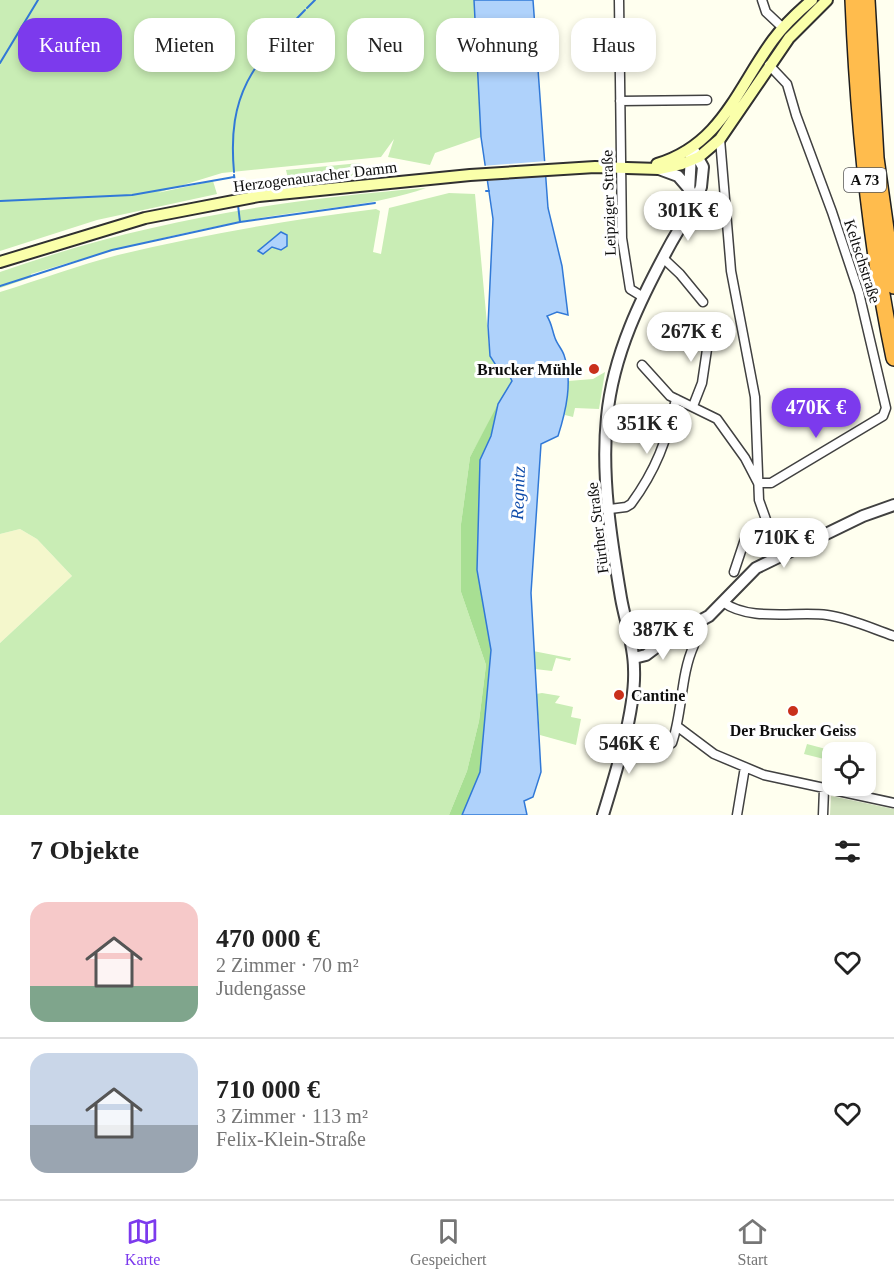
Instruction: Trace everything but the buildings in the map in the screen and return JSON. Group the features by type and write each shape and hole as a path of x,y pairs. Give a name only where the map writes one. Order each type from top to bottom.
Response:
{"highway":[{"name":"A 73","path":"854,0 857,91 865,180 876,268 894,358"},
{"name":"A 73","path":"867,0 876,158 894,286"}],"main road":[{"path":"694,156 783,28 812,0"},
{"path":"694,156 720,139 769,64 789,38 827,0"},
{"name":"Herzogenauracher Damm","path":"641,168 668,160 694,156"},
{"name":"Herzogenauracher Damm","path":"0,262 145,218 218,203 292,192 484,174 621,167 659,169 694,156"}],"street":[{"name":"Leipziger Straße","path":"618,0 622,238 628,283 633,292 643,297"},
{"path":"762,0 766,12 783,28"},
{"name":"Keltschstraße","path":"758,483 771,483 863,429 882,416 886,408 859,293 832,212 787,84 769,64"},
{"path":"620,101 707,100"},
{"path":"720,139 731,271 755,397 758,483 765,524 779,556"},
{"name":"Fürther Straße","path":"688,213 694,156"},
{"name":"Fürther Straße","path":"603,815 625,728 633,686 634,658 621,598 610,509 605,446 608,409 626,335 704,179 694,156"},
{"path":"659,169 678,176 690,190"},
{"path":"663,258 680,274 703,302"},
{"path":"693,406 702,383 710,329"},
{"path":"642,365 676,399 693,406 722,425 745,458 758,483"},
{"path":"610,509 631,504 655,469 665,445 676,399"},
{"path":"634,658 646,655 681,631 709,616 751,572 779,556 894,505"},
{"path":"734,572 748,530 765,524"},
{"path":"723,602 735,609 772,614 826,615 894,636"},
{"path":"625,728 672,743 678,727 687,664 694,645 681,631"},
{"path":"678,727 704,748 745,767 764,775 822,789"},
{"path":"737,815 745,767"},
{"path":"823,815 824,796"},
{"path":"859,796 894,803"}],"green space":[{"path":"0,0 474,0 475,18 436,18 436,72 478,72 481,137 435,153 430,165 388,157 394,139 381,157 222,173 157,193 213,181 217,194 97,220 0,251"},
{"path":"360,163 367,174 289,183 286,170"},
{"path":"426,188 367,203 236,222 177,235 31,274 32,277 0,288 0,272 106,239 263,207"},
{"path":"449,193 475,194 490,356 512,381 470,457 461,524 461,592 486,665 479,721 467,771 449,815 0,815 0,643 72,576 37,539 20,529 0,534 0,292 89,263 150,247 247,228 376,209 380,211 373,252 381,254 389,208"},
{"path":"605,372 599,409 575,408 573,417 565,415 568,381 593,379"},
{"path":"498,404 491,436 480,460 478,570 491,650 480,773 462,815 449,815 467,771 479,721 486,665 461,592 461,524 470,457"},
{"path":"20,529 37,539 72,576 0,643 0,534"},
{"path":"533,651 571,658 570,661 556,658 552,671 535,669"},
{"path":"536,694 560,696 555,703 573,707 571,717 581,719 576,745 540,735"},
{"path":"807,744 822,748 822,758 804,754"},
{"path":"831,796 894,809 894,815 830,815"}],"water":[{"path":"474,0 533,0 534,18 475,18"},
{"name":"Regnitz","path":"478,72 538,72 548,208 562,266 568,315 557,312 547,316 564,355 568,385 566,406 558,436 541,444 531,593 541,772 533,797 524,801 527,815 462,815 480,772 491,650 477,570 480,460 491,436 498,404 512,381 509,375 497,367 490,356 488,326 493,219 481,137"},
{"path":"281,232 287,235 287,246 281,250 272,247 263,254 258,251"}],"pier":[{"path":"547,161 548,176 484,181 482,166"}],"waterway":[{"path":"0,63 38,0"},
{"path":"307,8 315,0"},
{"path":"234,172 235,121 247,82 271,47 305,10"},
{"path":"234,175 237,197"},
{"path":"0,201 132,195 234,177"},
{"path":"238,205 240,222 375,203"},
{"path":"0,286 112,250 240,222"}],"place":[{"name":"Brucker Mühle","path":"594,369"},
{"name":"Cantine","path":"619,695"},
{"name":"Der Brucker Geiss","path":"793,711"}]}
